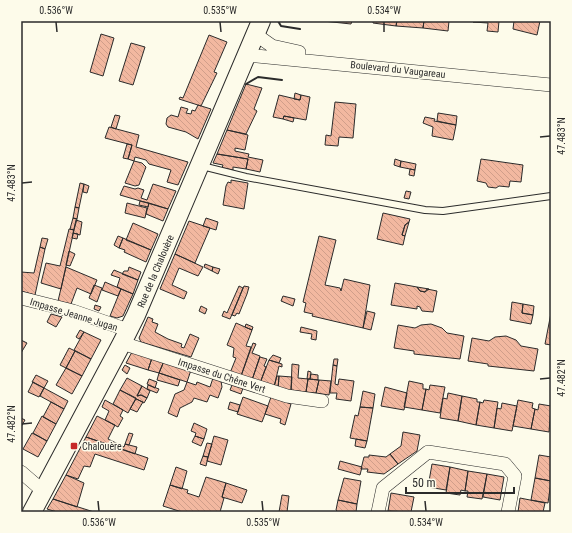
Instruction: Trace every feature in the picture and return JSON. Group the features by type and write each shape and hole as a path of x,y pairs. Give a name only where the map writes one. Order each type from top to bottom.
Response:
{"street":[{"name":"Rue de la Chalouère","path":"32,512 125,337 200,166 258,28"},
{"name":"Boulevard du Vaugareau","path":"258,28 272,46 304,53 551,79"},
{"name":"Boulevard du Vaugareau","path":"246,55 551,85"},
{"name":"Impasse Jeanne Jugan","path":"21,298 73,311 125,337"},
{"name":"Impasse du Chêne Vert","path":"125,337 287,396 322,401"},
{"path":"378,512 383,488 428,452 505,464 514,476 508,512"},
{"path":"21,472 43,491"}],"lane":[{"path":"200,166 425,210 443,211 551,196"}],"building":[{"path":"323,21 352,21 351,24"},
{"path":"373,21 397,21 396,26 373,23"},
{"path":"397,21 424,21 423,28 396,26"},
{"path":"424,21 449,21 448,31 423,28"},
{"path":"499,21 498,32 487,31 488,23 473,22"},
{"path":"514,21 540,21 537,35 513,29"},
{"path":"101,34 114,38 103,76 90,72"},
{"path":"209,35 227,42 214,72 217,73 201,106 179,99 180,97 183,98"},
{"path":"131,43 145,47 133,85 119,81"},
{"path":"246,84 262,88 254,109 257,111 246,134 227,130"},
{"path":"295,93 301,95 300,100 294,99"},
{"path":"279,95 300,100 301,95 310,97 306,120 284,116 283,119 273,117"},
{"path":"335,102 356,104 353,138 339,137 338,146 325,145 326,135 331,136"},
{"path":"198,105 211,109 198,139 186,132 168,127 166,124 167,118 171,115 178,117 181,107 188,109 186,113 191,114 192,110 195,111"},
{"path":"438,113 457,116 456,125 437,121"},
{"path":"115,115 120,116 116,129 111,127"},
{"path":"284,116 294,118 293,122 283,119"},
{"path":"425,117 435,119 434,121 456,125 453,140 432,136 433,127 423,123"},
{"path":"109,127 139,135 136,147 188,162 178,185 167,182 171,170 149,164 146,160 135,157 134,161 128,159 132,145 105,138"},
{"path":"227,130 248,135 245,150 235,148 235,151 249,154 248,157 263,160 260,172 246,169 248,159 217,154"},
{"path":"127,144 132,145 128,159 123,158"},
{"path":"217,154 248,159 246,169 233,167 233,170 222,168 223,165 213,163"},
{"path":"395,159 401,161 400,167 394,165"},
{"path":"481,159 523,165 521,182 510,181 509,187 499,186 496,188 488,187 486,183 477,181"},
{"path":"134,161 142,163 146,167 139,185 135,186 125,183"},
{"path":"401,161 416,164 415,170 400,167"},
{"path":"410,169 415,170 414,176 409,175"},
{"path":"231,180 248,183 244,209 223,205 226,186 228,182 231,183"},
{"path":"80,183 84,184 79,208 75,207"},
{"path":"84,184 89,186 87,193 83,192"},
{"path":"153,184 176,191 168,209 120,195 124,186 135,189 138,188 144,190 141,198 147,200"},
{"path":"406,191 411,192 409,199 404,198"},
{"path":"140,201 149,203 148,207 139,205"},
{"path":"127,203 147,208 145,218 125,213"},
{"path":"149,203 168,209 163,221 146,214"},
{"path":"75,207 79,208 77,219 73,218"},
{"path":"383,213 410,219 405,225 402,235 405,236 403,245 377,239"},
{"path":"73,218 77,219 74,230 70,229"},
{"path":"206,218 218,222 216,230 203,226"},
{"path":"76,220 82,222 80,235 73,233"},
{"path":"189,221 210,228 195,263 175,254"},
{"path":"409,222 405,236 402,235 405,225"},
{"path":"133,223 158,234 151,250 126,240"},
{"path":"69,229 74,230 61,289 41,283 46,263 60,266"},
{"path":"73,233 78,234 77,239 72,238"},
{"path":"118,236 123,238 119,248 114,245"},
{"path":"319,236 336,240 325,285 340,288 341,291 344,279 370,285 363,328 312,316 313,314 304,312 306,303 303,302"},
{"path":"42,238 48,239 45,249 40,247"},
{"path":"123,238 151,250 146,262 124,252 125,250 119,248"},
{"path":"40,247 45,249 35,295 21,291 21,272 34,273"},
{"path":"69,251 75,254 70,266 66,265"},
{"path":"175,254 203,267 198,276 179,268 172,285 187,292 184,299 160,289"},
{"path":"205,264 213,267 212,271 204,267"},
{"path":"66,267 97,280 91,294 77,288 71,304 58,301"},
{"path":"129,267 141,272 138,280 122,274 124,271 128,271"},
{"path":"213,267 220,269 218,274 212,271"},
{"path":"114,270 138,280 133,294 117,287 120,278 111,275"},
{"path":"105,282 121,289 118,296 102,290"},
{"path":"395,283 417,287 420,291 425,292 427,289 437,291 433,312 422,311 420,307 417,306 417,309 391,305"},
{"path":"94,285 102,288 97,302 89,298"},
{"path":"239,286 243,288 230,319 222,316 224,311 227,313"},
{"path":"244,286 249,287 239,314 237,313 235,316 232,315"},
{"path":"417,287 429,289 425,292 420,291"},
{"path":"121,289 133,294 123,316 117,318 110,316"},
{"path":"283,296 295,299 293,306 281,301"},
{"path":"512,302 523,304 522,313 533,315 531,324 510,320"},
{"path":"523,304 534,306 533,315 522,313"},
{"path":"95,305 101,307 99,311 94,309"},
{"path":"201,306 207,309 205,314 199,311"},
{"path":"367,311 375,313 371,330 363,328"},
{"path":"551,313 551,345 545,344"},
{"path":"51,314 62,317 56,327 47,322"},
{"path":"148,317 153,319 152,322 158,324 155,332 182,344 181,347 184,348 190,334 199,338 191,357 141,342 139,338"},
{"path":"236,323 252,330 246,346 251,347 241,376 230,373 236,358 233,357 234,348 227,345"},
{"path":"246,324 253,327 252,330 245,327"},
{"path":"431,324 442,328 447,333 464,336 460,359 414,354 414,351 394,348 398,325 415,328 421,325"},
{"path":"301,327 317,331 316,340 311,339 312,334 300,332"},
{"path":"80,330 84,332 79,339 76,337"},
{"path":"84,332 101,340 91,359 74,350"},
{"path":"506,336 516,340 521,346 538,349 534,371 488,366 488,364 468,361 472,338 489,341 495,337"},
{"path":"21,340 27,343 21,353"},
{"path":"253,343 256,344 252,353 260,356 252,380 241,376"},
{"path":"69,348 75,351 66,368 60,365"},
{"path":"75,351 91,359 82,376 66,368"},
{"path":"132,352 152,358 148,370 126,363"},
{"path":"273,355 281,358 279,363 269,360"},
{"path":"260,357 267,359 264,366 266,367 260,383 252,380"},
{"path":"152,358 164,361 159,373 148,370"},
{"path":"334,359 338,359 337,366 333,365"},
{"path":"269,360 282,364 282,367 279,366 274,387 260,383"},
{"path":"164,361 191,370 187,382 159,373"},
{"path":"292,364 299,365 298,378 308,379 306,392 291,390"},
{"path":"125,365 130,368 127,374 122,370"},
{"path":"333,365 337,366 335,384 338,385 339,379 354,381 351,401 336,399 337,393 330,393"},
{"path":"66,368 82,376 72,394 56,385"},
{"path":"308,371 311,372 310,379 307,379"},
{"path":"159,373 180,380 178,386 157,380"},
{"path":"311,374 318,375 318,380 310,379"},
{"path":"36,375 48,381 44,388 32,382"},
{"path":"277,376 279,376 278,388 274,387"},
{"path":"279,376 292,377 291,390 278,389"},
{"path":"127,378 142,386 137,396 141,395 147,398 144,403 120,390"},
{"path":"213,378 221,381 222,387 218,398 210,395 207,402 194,398 192,402 180,408 177,417 168,413 175,394 184,390 187,382 196,385 197,382 210,387"},
{"path":"149,379 157,382 155,388 147,384"},
{"path":"308,379 319,380 316,393 306,392"},
{"path":"319,380 331,381 329,395 316,393"},
{"path":"409,381 423,384 423,389 426,389 422,410 404,407"},
{"path":"33,382 44,388 39,397 28,392"},
{"path":"148,385 159,389 157,393 147,389"},
{"path":"232,385 243,388 241,394 230,390"},
{"path":"430,385 445,387 440,413 422,410 426,389 429,390"},
{"path":"142,386 150,391 147,398 141,395 137,396"},
{"path":"385,387 407,393 404,410 381,406"},
{"path":"44,388 68,401 64,409 40,396"},
{"path":"120,390 136,398 128,413 113,404"},
{"path":"363,391 375,394 373,408 360,407"},
{"path":"448,393 462,396 458,421 440,418 443,398 447,399"},
{"path":"462,396 477,399 477,402 480,402 476,425 458,421"},
{"path":"243,397 268,406 262,422 237,414"},
{"path":"271,397 291,404 285,425 280,423 281,419 265,414"},
{"path":"136,399 143,402 137,412 130,409"},
{"path":"105,400 123,410 120,416 123,418 118,427 105,420 109,411 102,407"},
{"path":"484,400 498,402 494,428 476,425 480,402 483,403"},
{"path":"518,400 533,403 532,408 535,409 531,429 513,426"},
{"path":"51,402 64,409 56,424 43,417"},
{"path":"230,402 240,405 238,412 228,409"},
{"path":"502,403 517,406 512,431 494,428 497,408 501,409"},
{"path":"539,404 551,406 549,432 531,429 535,409 538,410"},
{"path":"360,407 373,408 367,441 350,438 355,415 358,416"},
{"path":"42,416 56,424 47,441 33,433"},
{"path":"97,416 115,425 108,439 124,447 125,444 137,447 135,454 86,437"},
{"path":"21,418 25,420 21,427"},
{"path":"194,423 207,429 204,439 195,436 196,433 191,431"},
{"path":"403,432 420,435 417,451 398,464 390,454 401,446"},
{"path":"32,433 47,441 38,457 23,449"},
{"path":"129,433 133,434 129,445 125,444"},
{"path":"195,436 204,439 201,446 192,442"},
{"path":"214,436 228,440 221,465 207,461"},
{"path":"86,437 148,458 144,470 95,454 90,467 84,466 78,479 66,475"},
{"path":"356,439 367,441 365,448 355,446"},
{"path":"207,443 212,444 208,457 203,456"},
{"path":"390,454 398,464 384,474 367,472 368,469 361,469 364,457 369,457 369,455 386,457"},
{"path":"539,455 551,457 551,481 535,478"},
{"path":"203,456 208,457 206,466 200,464"},
{"path":"340,461 362,467 360,475 338,469"},
{"path":"432,464 450,467 446,490 428,487"},
{"path":"176,467 187,471 182,489 170,485"},
{"path":"450,467 468,471 465,491 461,490 460,495 446,493"},
{"path":"468,471 487,474 482,499 467,497 468,491 465,491"},
{"path":"487,474 504,477 500,500 483,497"},
{"path":"66,475 84,483 77,507 53,499"},
{"path":"206,477 226,483 220,512 182,512 163,506 170,485 188,490 187,493 199,497"},
{"path":"344,478 361,481 357,504 338,500"},
{"path":"535,478 551,481 548,503 531,500"},
{"path":"226,483 247,490 242,503 222,497"},
{"path":"391,493 414,497 411,512 388,511"},
{"path":"282,495 289,496 287,512 279,512"},
{"path":"520,498 545,503 543,512 518,512"},
{"path":"53,499 94,512 57,512 47,509"},
{"path":"338,500 357,504 356,512 338,512 336,510"}],"wall":[{"path":"278,21 281,26 300,29"},
{"path":"246,84 258,77 282,80"}],"place":[{"name":"Chalouère","path":"74,446"}]}
